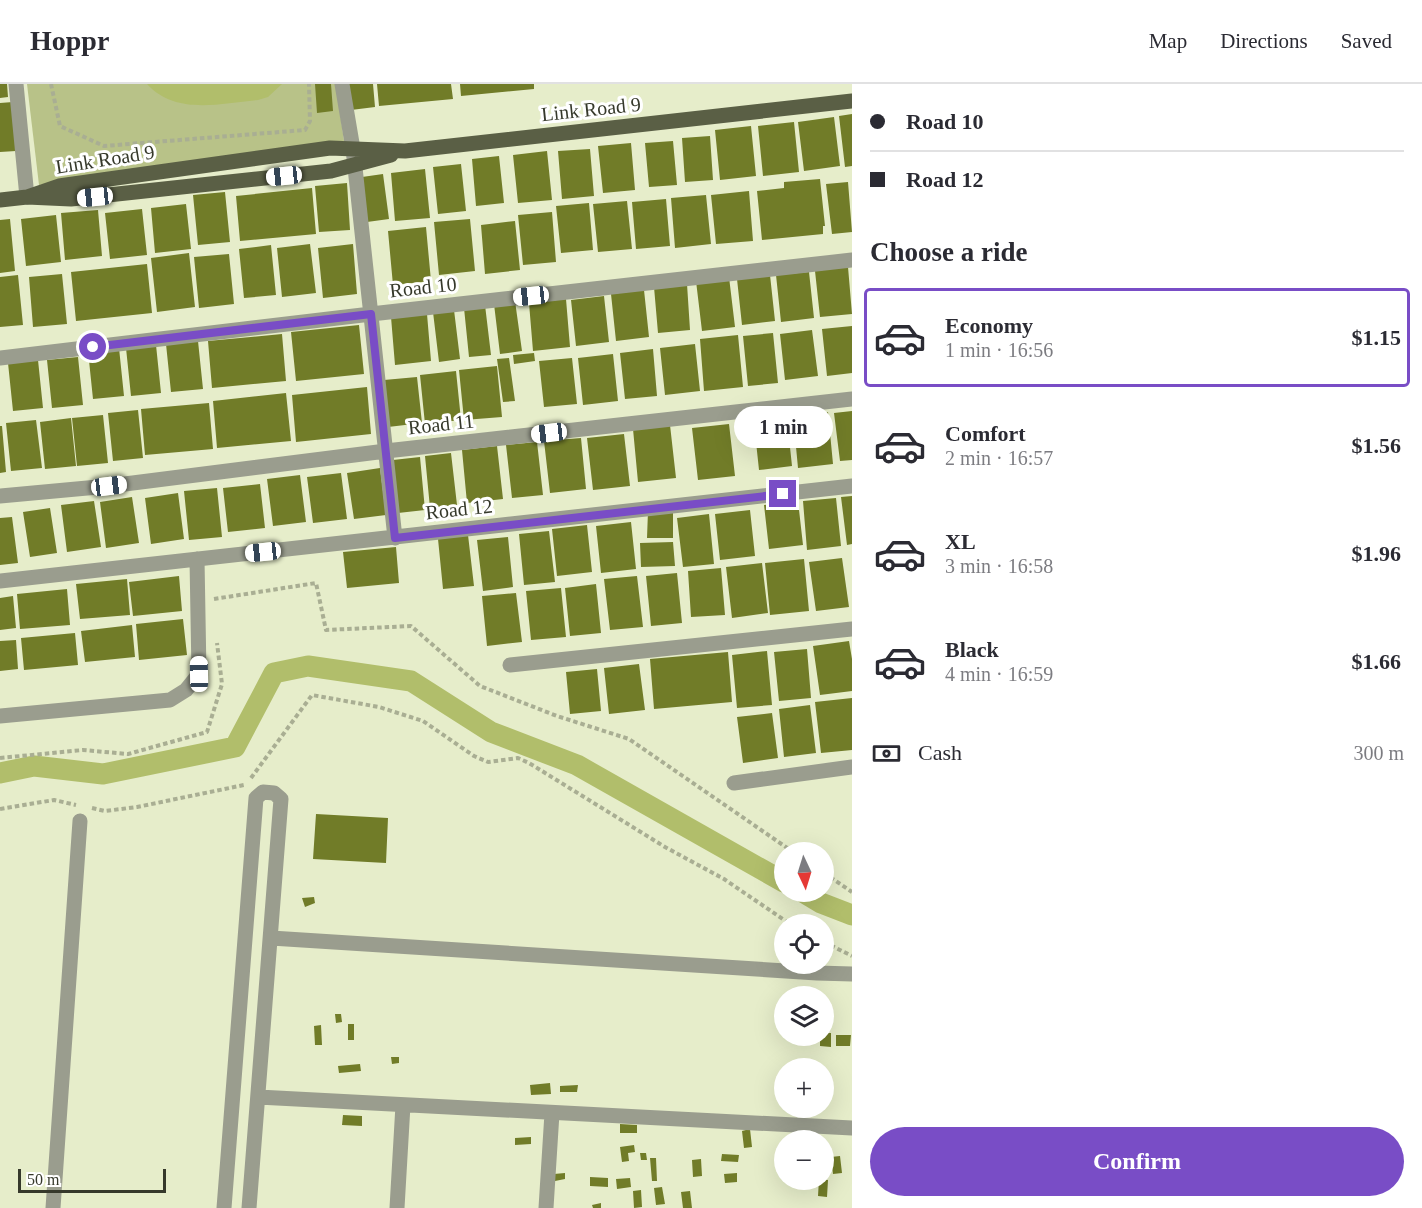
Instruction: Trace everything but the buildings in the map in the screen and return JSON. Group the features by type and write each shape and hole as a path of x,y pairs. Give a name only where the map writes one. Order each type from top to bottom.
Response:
{"main road":[{"name":"Link Road 9","path":"0,200 71,185 330,148 405,151 852,100"},
{"name":"Link Road 9","path":"27,196 71,200 331,171 405,151"}],"street":[{"path":"16,84 27,196"},
{"path":"342,84 353,149 395,538"},
{"name":"Road 10","path":"0,358 852,260"},
{"name":"Road 11","path":"0,496 109,486 386,451 852,399"},
{"name":"Road 12","path":"0,581 852,486"},
{"path":"0,716 170,700 186,690 199,674 197,559"},
{"path":"510,665 852,629"},
{"path":"734,783 852,767"},
{"path":"224,1208 256,798 263,792 274,793 281,799 249,1208"},
{"path":"53,1208 80,820"},
{"path":"271,938 852,974"},
{"path":"258,1097 852,1128"},
{"path":"397,1208 403,1105"},
{"path":"546,1208 552,1113"}],"path":[{"path":"51,84 60,126 104,146 305,130 310,121 309,84"},
{"path":"211,600 316,583 326,630 411,626 480,686 556,716 629,739 778,842"},
{"path":"0,758 83,750 128,754 207,732 222,684 216,633"},
{"path":"0,808 54,801 105,811 137,807 247,784 312,695 379,707 423,722 474,756 488,762 518,758 529,763 665,848 724,879 775,914"},
{"path":"834,880 852,892"},
{"path":"834,947 852,956"}],"shaded area":[{"path":"27,84 336,84 344,141 39,185"},
{"path":"147,84 282,84 268,97 258,100 200,105 171,100"}],"waterway":[{"path":"0,773 34,766 103,774 235,747 274,673 308,666 411,681 491,732 577,765 774,876"},
{"path":"819,902 852,915"}],"route":[{"path":"93,347 371,314 395,538 783,494"}]}
